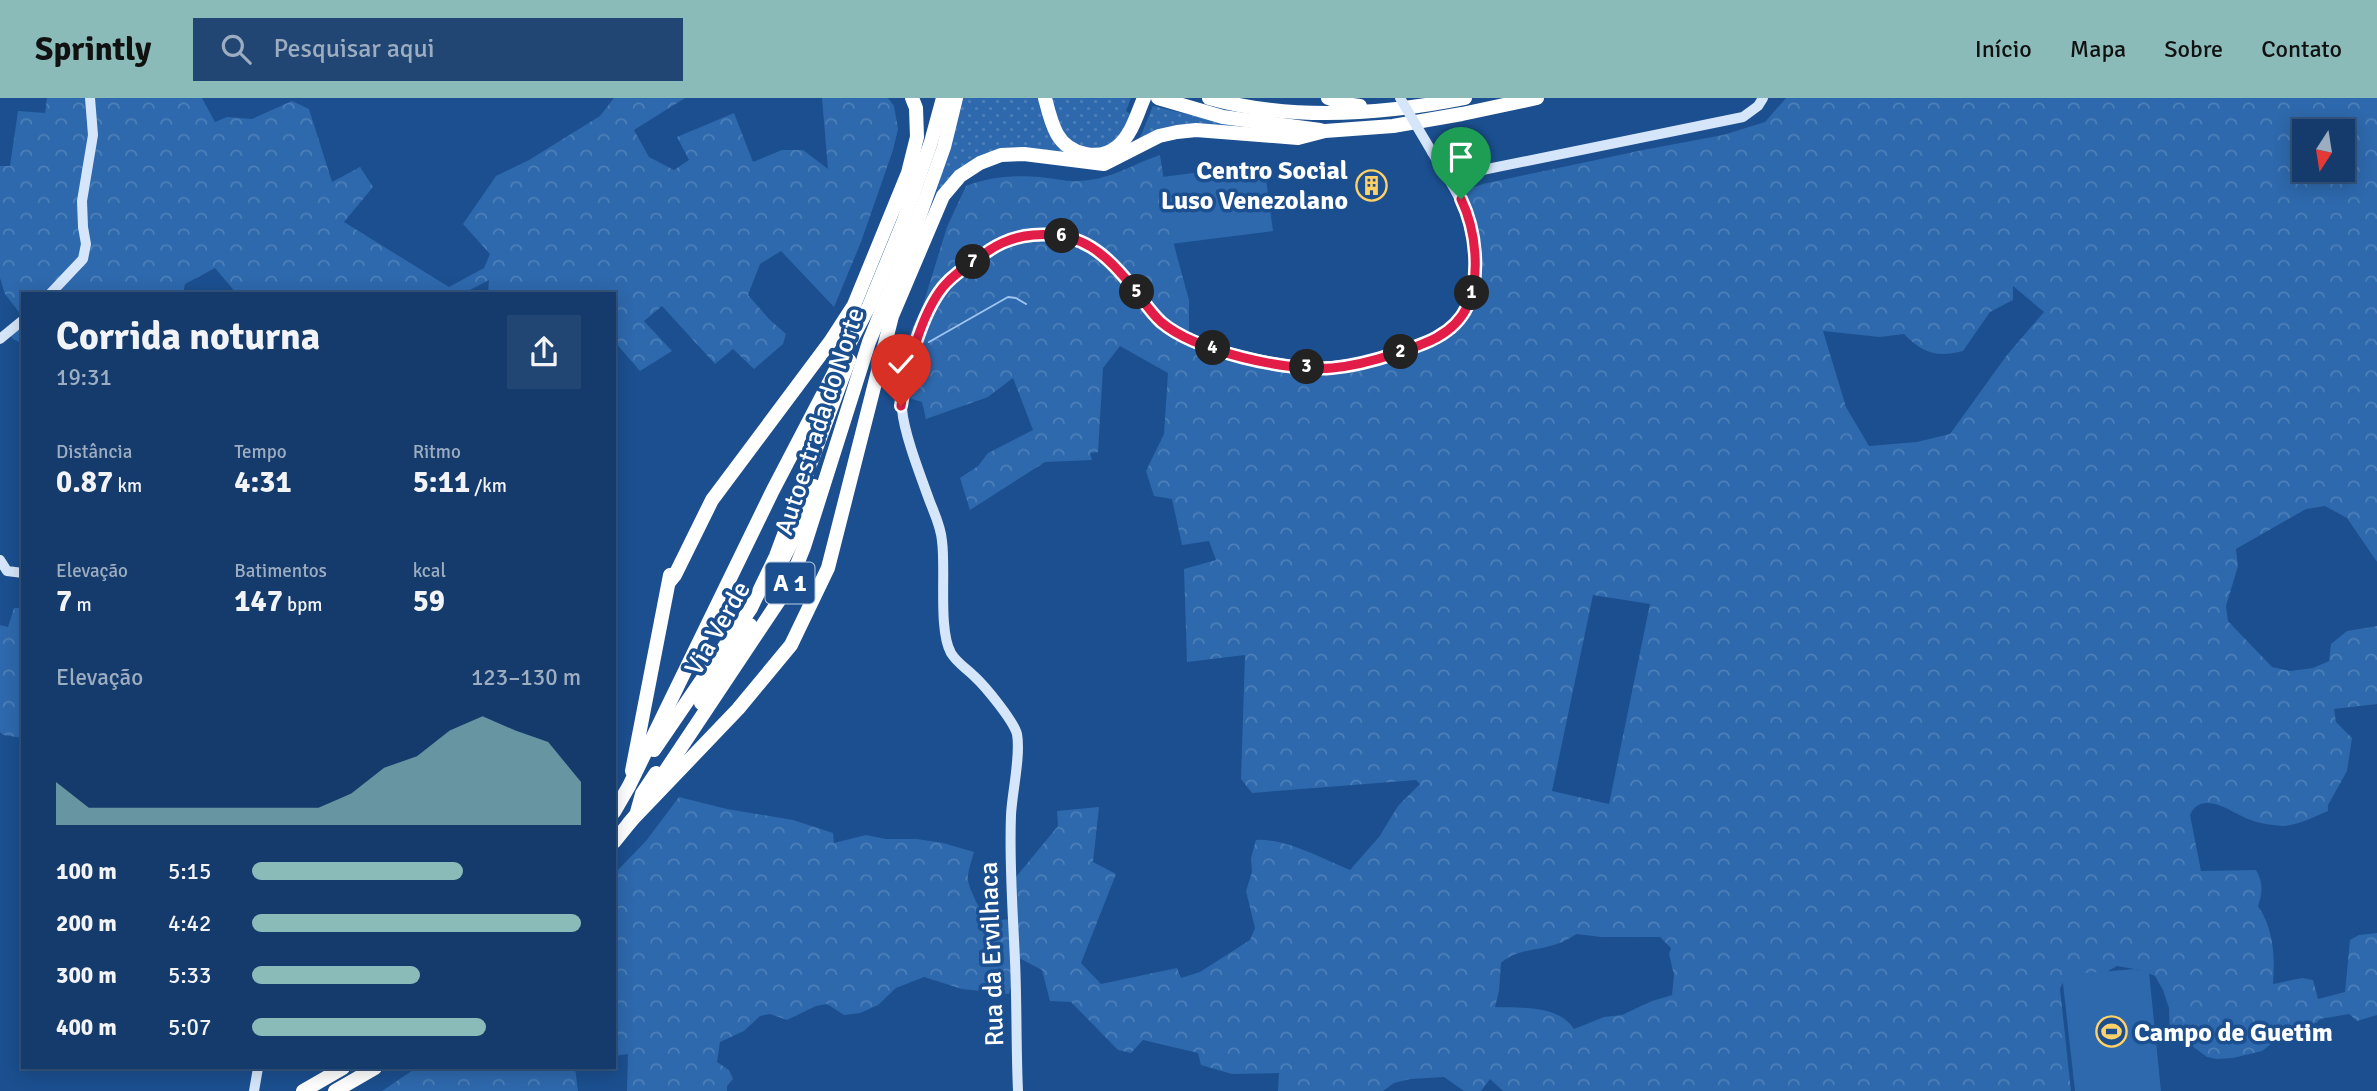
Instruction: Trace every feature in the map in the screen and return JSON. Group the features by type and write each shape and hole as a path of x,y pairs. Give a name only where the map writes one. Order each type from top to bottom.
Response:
{"highway":[{"name":"A 1","path":"629,786 671,572 704,504 712,500 830,342 854,305 908,173 917,137 916,108 912,98"},
{"name":"Autoestrada do Norte","path":"616,808 773,490 869,306 903,223 943,98"},
{"name":"Autoestrada do Norte","path":"616,839 700,722 788,587 804,547 869,342 944,147 956,98"},
{"path":"1045,98 1058,136 1080,154 1096,155 1119,145 1130,132 1144,98"},
{"path":"1092,163 1124,150 1136,135 1150,98"},
{"path":"1209,98 1249,107 1301,113 1381,110 1465,98"},
{"path":"1328,98 1381,110"},
{"path":"633,818 738,709 790,645 803,605 816,578 828,568 892,316 943,196 960,176 980,163 1000,155 1024,154 1104,164 1159,136 1177,131 1298,138 1325,131 1393,126 1537,98"},
{"path":"1165,100 1223,117 1325,131"},
{"name":"Via Verde","path":"629,786 751,608 776,556 869,306"},
{"path":"303,1091 341,1069"},
{"path":"335,1091 373,1069"}],"street":[{"name":"Rua da Ervilhaca","path":"1018,1091 1011,816 1016,733 978,679 958,662 946,639 941,532 901,406 926,314 942,289 987,251 1012,239 1030,235 1062,236 1094,247 1107,257 1134,288 1150,312 1182,337 1200,344 1283,365 1329,368 1352,365 1425,344 1453,327 1465,310 1475,278 1473,244 1466,210 1400,98"},
{"path":"1448,177 1742,117 1758,106 1763,98"},
{"path":"52,292 83,259 86,244 82,201 93,135 90,102"},
{"path":"0,339 21,322"},
{"path":"0,560 7,571 21,573"},
{"path":"254,1091 258,1069"}],"green space":[{"path":"47,98 202,98 215,122 227,117 252,119 292,101 309,109 332,182 360,167 373,187 344,222 449,287 484,268 490,254 463,224 496,176 529,160 600,116 614,98 685,98 634,130 649,157 674,170 689,160 677,137 734,113 753,162 782,150 803,150 828,169 822,98 888,98 894,106 898,129 861,242 834,307 781,251 760,264 748,295 786,334 783,344 754,369 733,349 715,364 662,306 644,321 672,351 640,371 616,343 616,292 488,292 489,280 466,292 235,292 215,268 185,284 183,292 21,292 21,315 5,294 0,278 0,166 10,166 18,111 45,113"},
{"path":"961,98 1040,98 1072,154 993,153 932,209"},
{"path":"1050,98 1131,98 1126,111 1133,116 1111,147 1091,151 1065,139"},
{"path":"1786,98 2377,98 2377,562 2347,518 2325,506 2306,509 2236,549 2238,566 2226,606 2228,621 2272,667 2290,671 2313,668 2329,661 2331,644 2347,631 2377,626 2377,704 2334,709 2336,722 2352,738 2347,771 2328,805 2328,811 2287,826 2264,824 2209,803 2195,807 2190,815 2201,871 2256,870 2258,874 2262,887 2258,906 2267,924 2272,944 2273,984 2302,978 2313,980 2318,999 2345,992 2350,940 2359,935 2377,933 2377,1015 2357,1021 2349,1014 2320,1019 2316,1023 2289,1030 2262,1051 2217,1059 2207,1057 2192,1046 2170,1042 2169,1008 2155,976 2117,966 2103,974 2064,980 2060,989 2071,1091 1503,1091 1490,1079 1481,1091 1464,1091 1444,1077 1410,1079 1394,1083 1383,1091 1278,1091 1279,1073 1232,1074 1201,1065 1198,1053 1143,1040 1131,1053 1118,1050 1071,1002 1050,1001 1042,970 1021,959 1012,960 1014,974 1009,994 962,989 924,977 896,988 878,1005 860,1013 844,1015 827,1004 816,1006 787,1020 770,1014 760,1016 744,1031 720,1042 717,1062 729,1070 733,1079 727,1086 727,1091 627,1091 628,1054 616,1056 616,872 646,841 679,797 727,809 793,820 833,833 834,843 866,835 943,843 974,852 968,875 971,889 985,914 1001,920 1015,918 1016,877 1058,826 1057,811 1099,807 1093,862 1116,874 1081,963 1101,984 1177,968 1181,978 1200,972 1250,940 1255,928 1246,891 1252,872 1251,858 1256,840 1279,842 1350,870 1379,837 1398,806 1420,784 1416,780 1252,793 1241,779 1245,655 1187,662 1184,569 1216,560 1209,541 1182,545 1172,499 1154,496 1146,471 1164,434 1168,373 1120,346 1103,368 1098,452 1090,453 1092,460 1045,462 970,510 960,478 978,466 988,453 1033,430 1013,378 988,397 926,419 922,402 909,398 918,358 908,338 923,305 947,227 966,186 1012,177 1089,180 1116,173 1160,155 1174,245 1189,300 1189,334 1215,345 1346,371 1376,365 1440,344 1469,319 1467,317 1480,290 1480,241 1465,190 1723,135 1765,122","holes":["2013,286 2044,312 2007,355 1950,434 1917,442 1869,446 1846,407 1823,331 1880,337 1904,334 1924,350 1945,354 1963,351 1990,312 2013,300","1593,595 1650,604 1609,804 1552,791","1577,934 1601,937 1660,937 1671,948 1669,954 1674,975 1672,995 1622,1015 1604,1017 1574,1029 1567,1021 1549,1012 1495,1007 1501,963 1507,959 1518,953 1554,945"]},
{"path":"1153,106 1241,127 1136,143"},
{"path":"1264,164 1273,231 1171,244 1162,177"},
{"path":"21,317 21,343 7,332"},
{"path":"14,608 21,608 21,738 3,735 0,732 0,625 8,627"},
{"name":"Campo de Guetim","path":"2135,969 2149,972 2161,1091 2075,1091 2062,975"},
{"path":"415,1069 575,1069 578,1091 382,1091"}],"waterway":[{"path":"929,342 1008,297 1026,304"}],"place":[{"name":"Centro Social Luso Venezolano","path":"1371,185"},
{"name":"Campo de Guetim","path":"2111,1032"}],"route":[{"path":"901,406 921,328 933,301 942,289 951,278 999,243 1030,235 1062,236 1094,247 1107,257 1134,288 1150,312 1182,337 1200,344 1283,365 1329,368 1375,360 1425,344 1453,327 1465,310 1473,288 1473,244 1461,199"}]}
